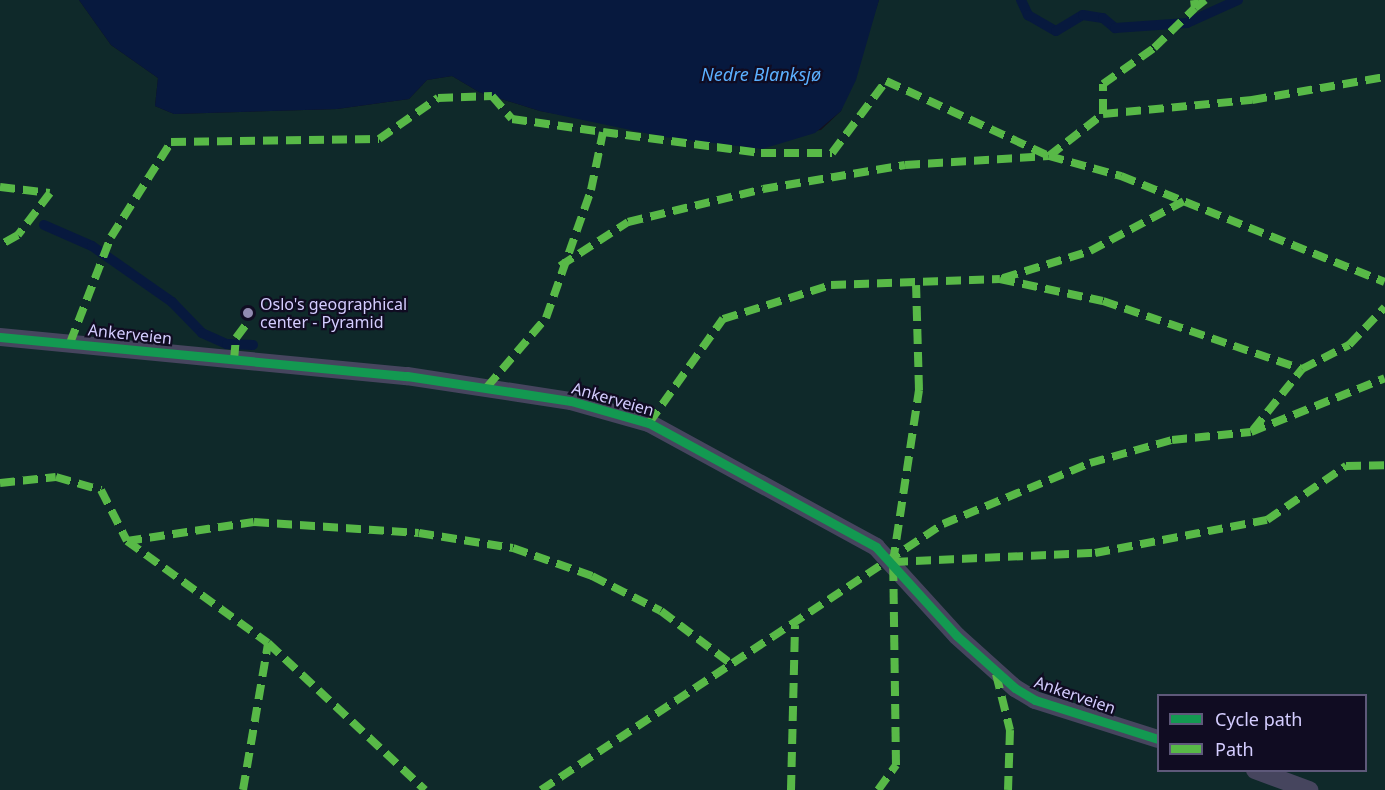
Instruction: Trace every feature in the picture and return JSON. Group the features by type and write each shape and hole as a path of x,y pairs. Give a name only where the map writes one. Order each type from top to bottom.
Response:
{"lane":[{"name":"Ankerveien","path":"0,338 407,376 571,401 649,423 876,547 973,651 1025,694 1157,738"},
{"path":"1258,772 1309,790"}],"green space":[{"path":"0,0 79,0 111,45 158,78 155,106 174,114 337,109 409,99 427,80 452,76 479,92 540,111 719,143 821,130 841,111 879,0 1385,0 1385,790 0,790"}],"water":[{"name":"Nedre Blanksjø","path":"79,0 879,0 856,80 841,111 815,133 762,149 664,137 540,111 479,92 452,76 427,80 409,99 337,109 174,114 155,106 158,78 111,45"}],"waterway":[{"path":"1021,0 1028,15 1056,31 1083,15 1103,18 1115,28 1187,23 1238,0"},
{"path":"44,225 92,246 172,302 202,333 227,344 253,345"}],"marked path":[{"path":"1103,114 1103,84 1154,48 1195,8 1194,0"},
{"path":"1195,8 1205,0"},
{"path":"560,266 628,222 763,189 905,165 1049,156 1103,114 1252,100 1385,77"},
{"path":"487,387 546,318 591,190 603,132 761,153 832,153 886,81 1049,156 1121,176 1385,282"},
{"path":"70,343 111,237 171,142 379,139 438,98 492,96 512,119 603,132"},
{"path":"0,187 50,193 18,235 0,245"},
{"path":"1003,278 1090,251 1184,201"},
{"path":"649,423 723,319 831,285 1000,279 1103,301 1302,369 1349,345 1385,307"},
{"path":"878,790 896,765 893,562 919,390 916,285"},
{"path":"234,360 236,338 248,322"},
{"path":"1253,430 1302,369"},
{"path":"541,790 943,524 1090,463 1172,440 1251,432 1385,378"},
{"path":"893,562 1095,553 1267,520 1346,466 1385,465"},
{"path":"0,483 56,477 101,490 127,541 254,522 419,533 513,548 592,576 661,611 734,666"},
{"path":"127,541 268,643 425,790"},
{"path":"791,790 795,625"},
{"path":"243,790 268,643"},
{"path":"996,674 1010,730 1008,790"}],"cycle path":[{"path":"0,337 407,376 571,401 649,423 876,547 957,636 1015,688 1035,700 1157,739"}],"place":[{"name":"Oslo's geographical center - Pyramid","path":"248,313"}]}
